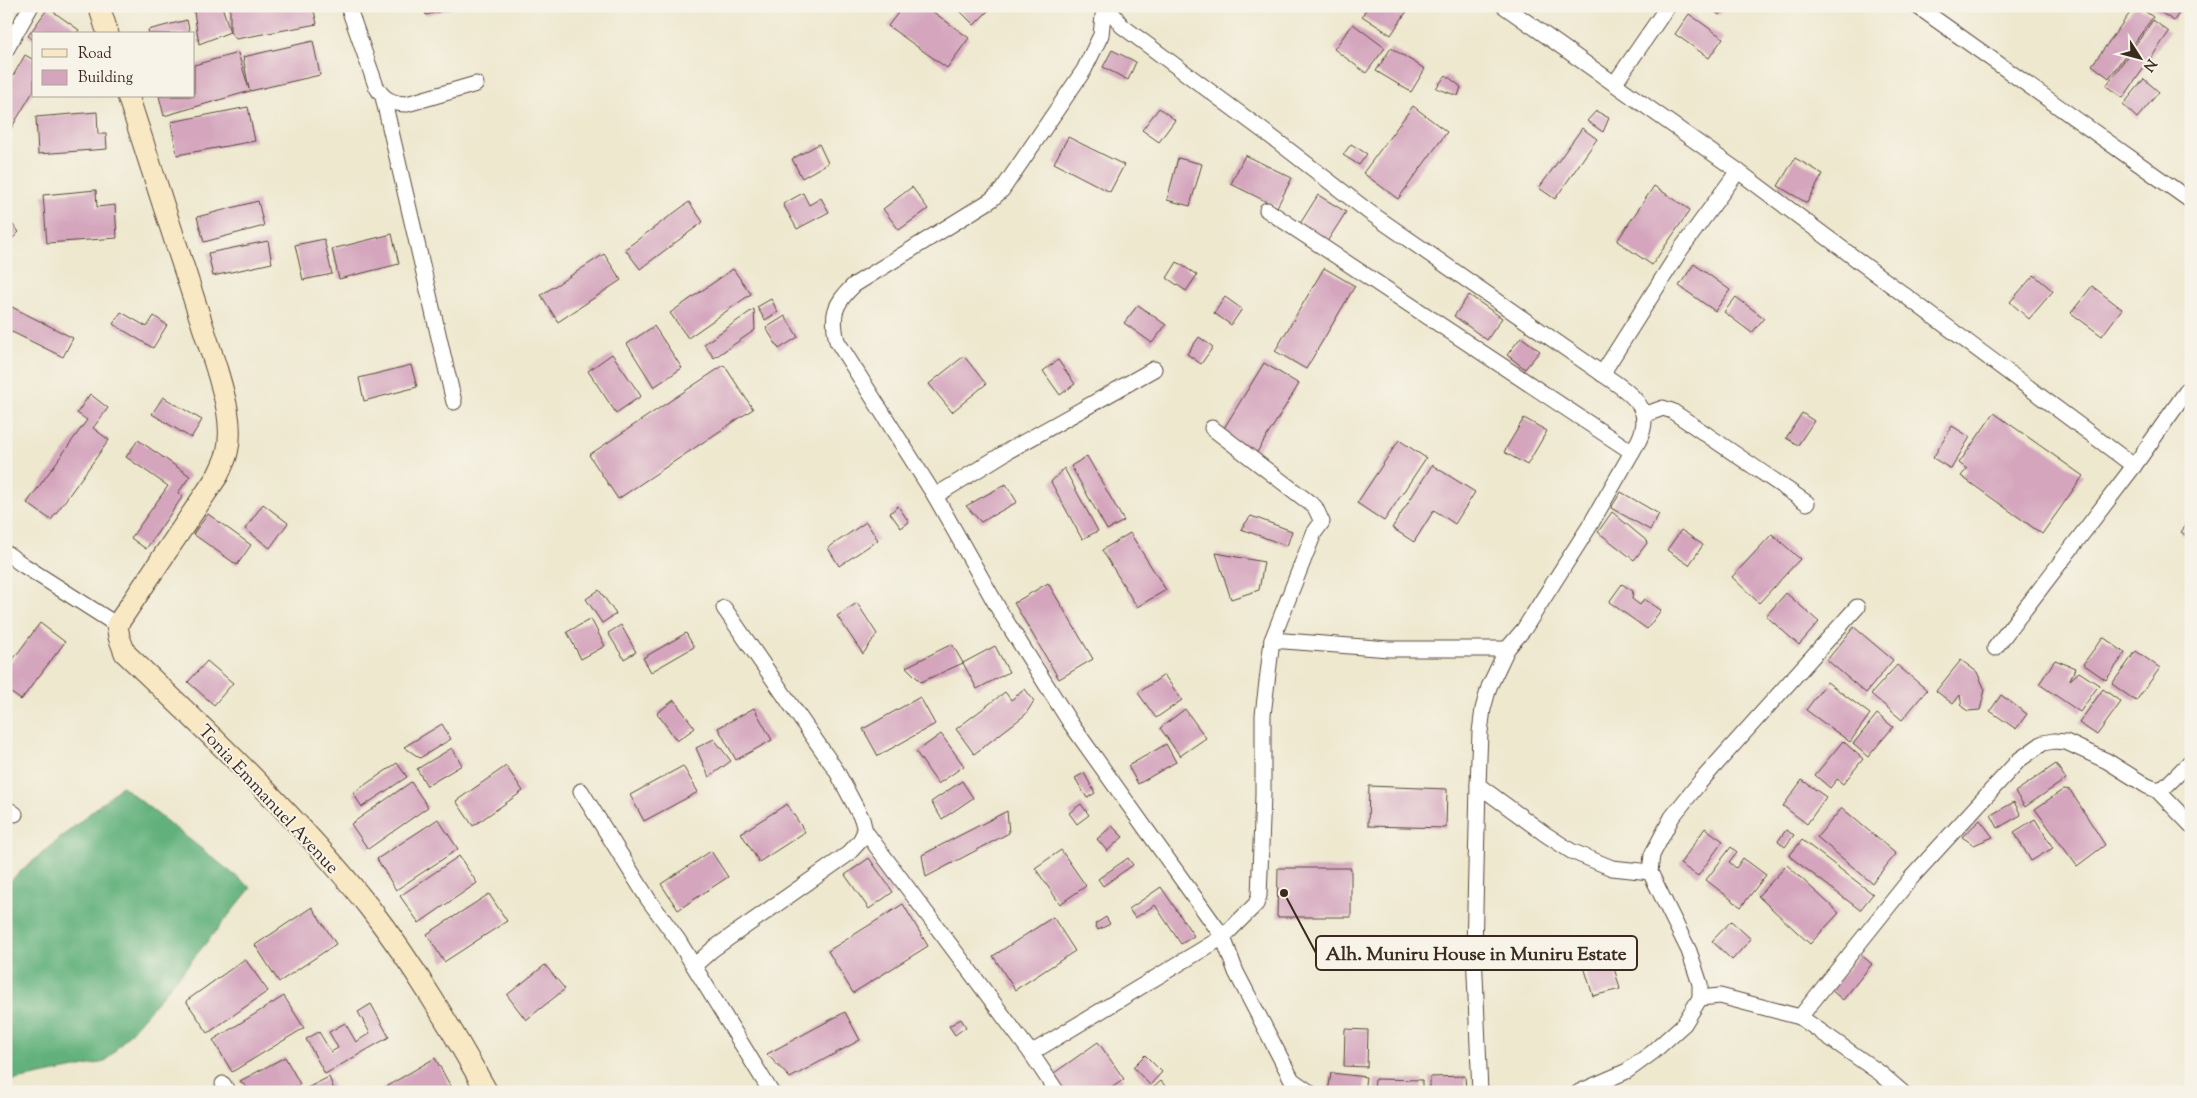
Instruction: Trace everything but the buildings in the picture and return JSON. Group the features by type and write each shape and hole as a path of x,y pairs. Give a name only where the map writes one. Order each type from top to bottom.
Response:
{"street":[{"path":"6,50 31,6"},
{"path":"99,6 107,32"},
{"path":"348,6 376,86 383,97 454,402"},
{"path":"1106,6 1122,26 1369,212 1629,393 1639,404 1644,414 1645,428 1589,527 1524,629 1507,649 1489,687 1483,709 1478,785 1474,950 1480,1092"},
{"path":"1106,6 1101,35 1084,70 1002,190 992,200 854,285 842,296 835,311 833,323 837,342 935,496 1001,613 1071,724 1223,937 1236,972 1292,1080 1309,1092"},
{"path":"1504,6 1738,171 2134,466"},
{"path":"1615,83 1668,6"},
{"path":"1917,6 2191,202"},
{"path":"1101,35 1122,26"},
{"path":"383,97 396,103 407,104 476,84"},
{"path":"6,552 23,566 117,625 218,475 227,453 229,434 227,406 129,98"},
{"path":"1602,374 1681,249 1738,171"},
{"path":"1267,210 1632,452"},
{"path":"935,496 1008,451 1154,369"},
{"path":"1995,648 2134,466 2191,385"},
{"path":"1644,414 1663,408 1672,411 1807,503"},
{"path":"1031,1052 1223,937 1256,904 1259,896 1264,795 1263,715 1272,640 1314,533 1322,522 1315,506 1212,428"},
{"path":"1579,1092 1627,1070 1653,1052 1684,1024 1700,998 1700,984 1689,951 1650,872 1652,855 1672,817 1700,782 1857,607"},
{"path":"724,608 836,770 862,818 865,831 1031,1052 1057,1092"},
{"name":"Tonia Emmanuel Avenue","path":"117,625 125,653 218,741 284,810 369,907 442,1011 487,1092"},
{"path":"1272,640 1390,648 1507,649"},
{"path":"1800,1017 1911,878 2019,760 2043,743 2054,741 2066,742 2107,761 2147,786 2157,790 2191,825"},
{"path":"2157,790 2165,787 2191,761"},
{"path":"1478,785 1571,851 1612,868 1650,872"},
{"path":"581,791 648,899 694,966 766,1090"},
{"path":"694,966 712,949 848,854 860,841 865,831"},
{"path":"1700,998 1720,996 1800,1017 1880,1073 1902,1092"}],"green space":[{"path":"122,786 251,888 105,1062 6,1082 6,884"}],"place":[{"name":"Alh. Muniru House in Muniru Estate","path":"1284,893"}]}
